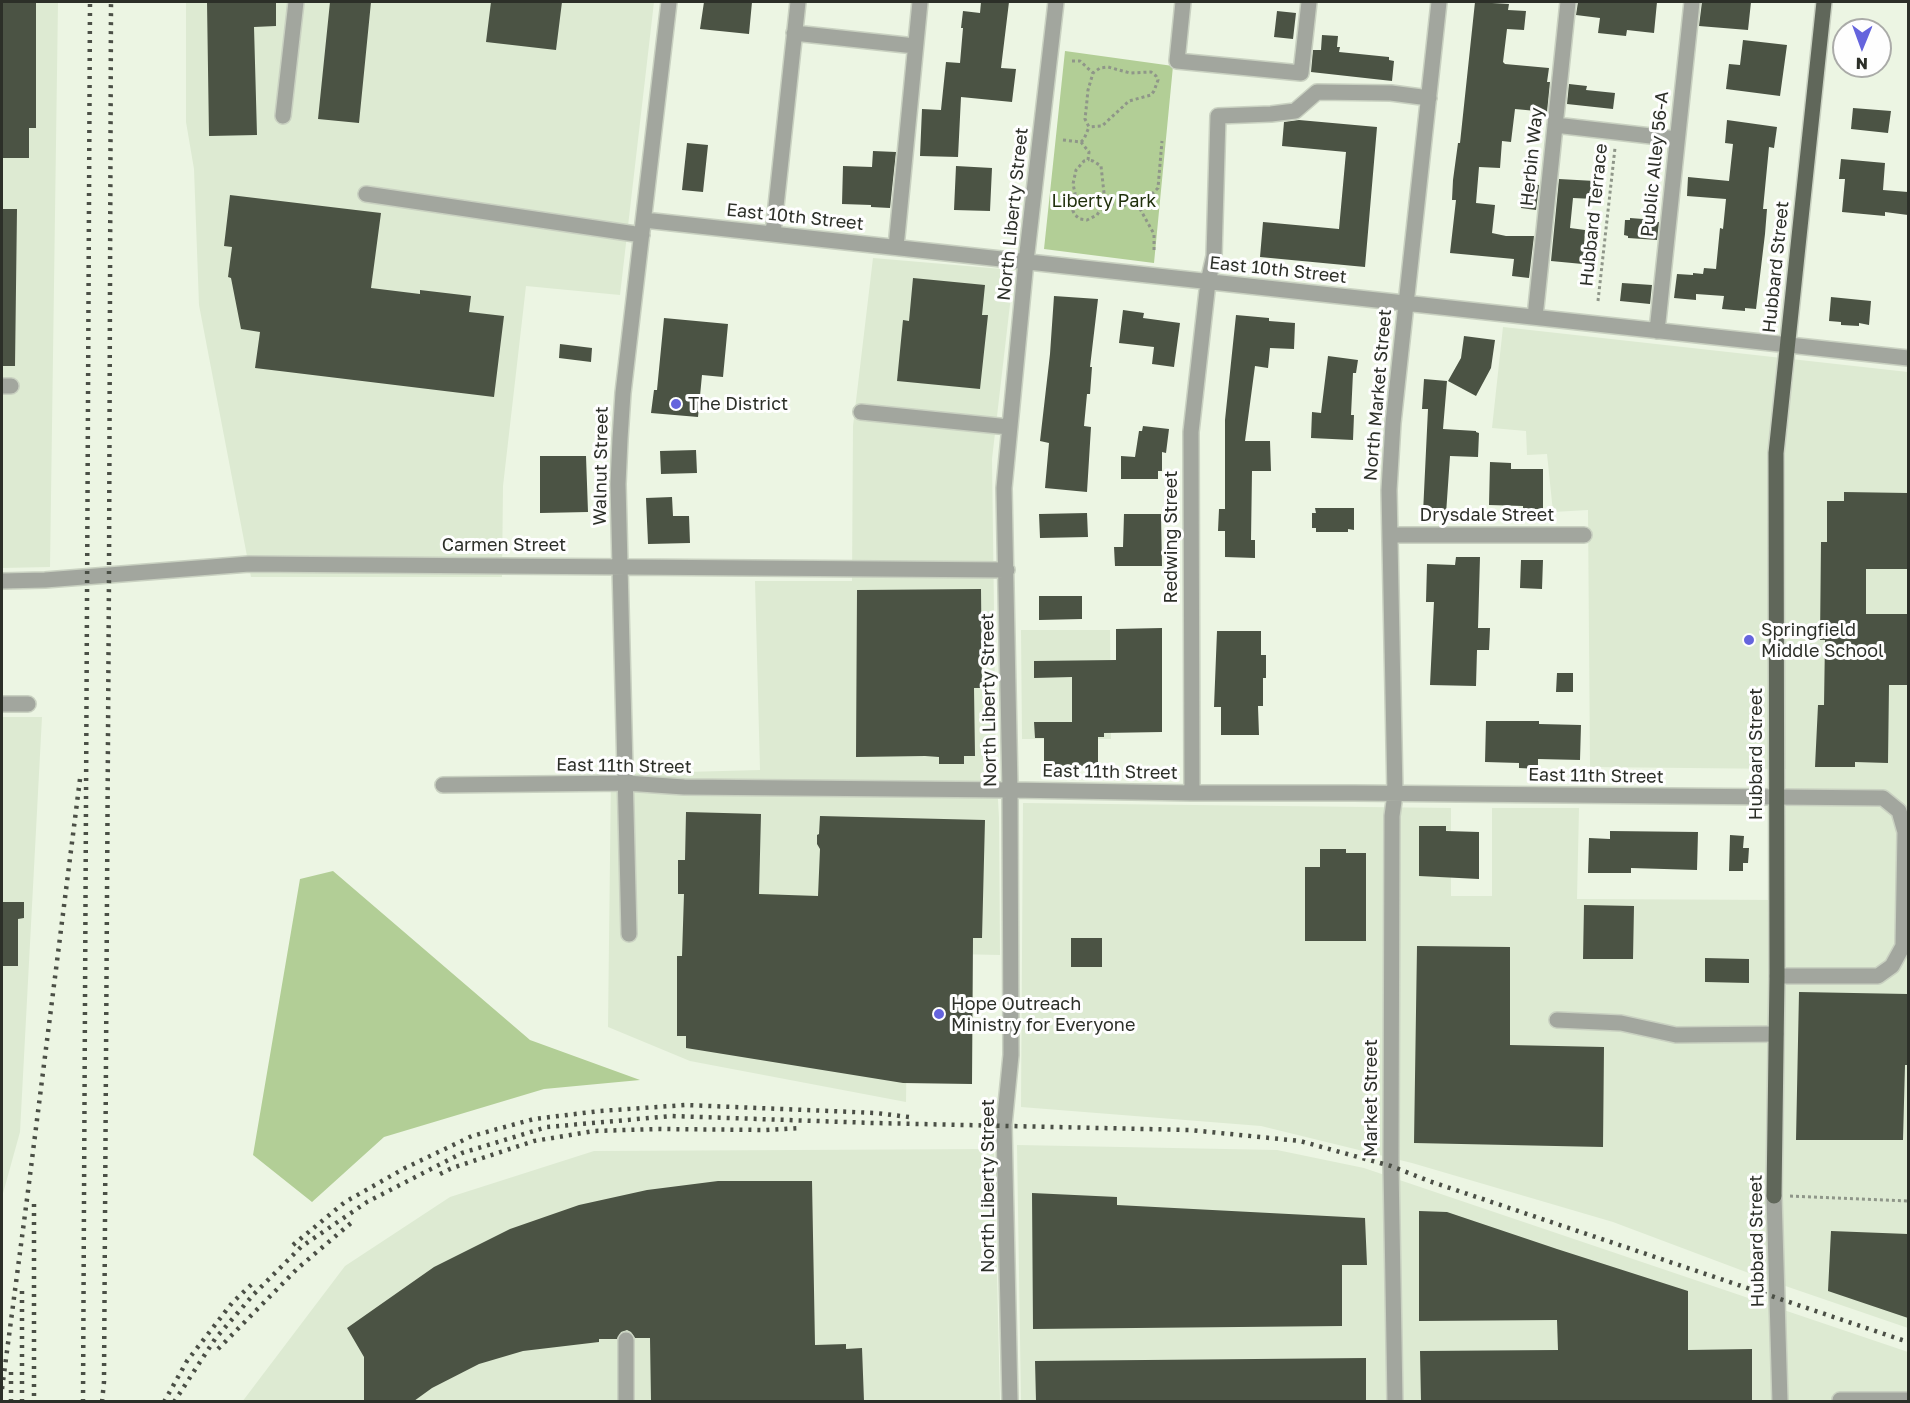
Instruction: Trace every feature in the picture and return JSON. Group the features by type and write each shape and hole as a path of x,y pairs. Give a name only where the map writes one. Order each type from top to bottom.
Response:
{"main road":[{"name":"Hubbard Street","path":"1774,1196 1777,976 1776,453 1824,2"}],"street":[{"path":"283,117 296,2"},
{"name":"Walnut Street","path":"629,934 618,484 623,393 669,2"},
{"path":"773,234 798,2"},
{"path":"896,247 920,2"},
{"name":"North Liberty Street","path":"1010,1401 1004,1125 1011,1055 1010,790 1004,488 1026,261 1056,2"},
{"path":"1183,2 1177,61 1301,73 1309,2"},
{"name":"North Market Street","path":"1395,794 1389,490 1393,423 1439,2"},
{"name":"Herbin Way","path":"1535,317 1568,2"},
{"name":"Public Alley 56-A","path":"1657,331 1692,2"},
{"path":"794,33 915,46"},
{"name":"Redwing Street","path":"1192,793 1191,432 1208,282 1214,256 1218,116 1295,111 1317,92 1391,93 1429,98"},
{"path":"1555,125 1677,139"},
{"path":"366,194 642,236"},
{"name":"East 10th Street","path":"644,220 1908,358"},
{"path":"861,412 1009,427"},
{"name":"Drysdale Street","path":"1390,535 1584,535"},
{"name":"Carmen Street","path":"2,581 45,580 249,564 1007,570"},
{"path":"2,704 28,704"},
{"name":"East 11th Street","path":"443,785 626,783 684,787 1883,798 1899,811 1905,832 1903,946 1892,966 1878,976 1777,976"},
{"name":"Market Street","path":"1395,794 1392,816 1390,1166 1395,1401"},
{"path":"1557,1020 1620,1023 1676,1035 1776,1034"},
{"name":"Hubbard Street","path":"1774,1196 1780,1401"},
{"path":"626,1340 626,1401"},
{"path":"1840,1401 1908,1400"}],"path":[{"path":"1072,61 1080,61 1093,73"},
{"path":"1108,67 1130,73 1151,72 1158,80 1151,95 1129,101 1102,126 1089,126 1085,119 1088,90 1093,73 1100,68 1108,67"},
{"path":"1081,142 1089,126"},
{"name":"Hubbard Terrace","path":"1598,301 1617,132"},
{"path":"1064,140 1081,142 1089,152 1088,160"},
{"path":"1139,207 1158,188 1162,141"},
{"path":"1088,160 1093,160 1101,166 1105,203 1101,211 1093,218 1080,219 1073,211 1076,193 1073,184 1079,165 1088,160"},
{"path":"1105,203 1139,207"},
{"path":"1139,207 1154,234 1154,252"},
{"path":"1774,1196 1908,1201"}],"shaded area":[{"path":"2,2 58,2 50,567 2,568"},
{"path":"186,2 654,2 620,295 526,286 503,486 502,577 251,577 199,305 194,169 186,122"},
{"path":"873,258 1014,270 992,459 1000,955 908,953 906,1102 690,1061 608,1027 611,774 760,770 755,581 852,581 853,426"},
{"path":"1503,327 1908,372 1908,1328 1762,1278 1613,1222 1412,1163 1261,1126 1021,1107 1023,803 1451,808 1451,896 1492,896 1492,808 1579,808 1577,899 1785,900 1786,769 1590,767 1588,510 1553,512 1547,454 1527,455 1526,431 1492,428"},
{"path":"1021,630 1110,630 1111,739 1022,739"},
{"path":"2,717 42,717 20,1132 2,1197"},
{"path":"1017,1145 1277,1150 1364,1168 1908,1352 1908,1401 1021,1401"},
{"path":"994,1149 1000,1401 242,1402 345,1266 450,1197 594,1151"}],"green space":[{"name":"Liberty Park","path":"1065,51 1173,66 1154,263 1044,249"},
{"path":"333,871 530,1040 640,1080 544,1089 384,1137 312,1202 253,1155 300,879"}],"building":[{"path":"2,2 36,2 36,128 29,128 29,158 2,158"},
{"path":"207,2 276,2 276,26 254,27 257,135 209,136"},
{"path":"330,2 371,2 359,123 318,119"},
{"path":"491,2 562,2 556,50 486,42"},
{"path":"704,2 752,2 749,34 700,29"},
{"path":"981,2 1009,2 1001,68 1016,69 1012,102 961,97 958,157 920,156 922,109 941,110 946,62 960,63 963,11 980,13"},
{"path":"1475,2 1509,4 1508,10 1526,11 1524,30 1507,29 1503,62 1549,68 1547,112 1515,109 1511,142 1502,141 1500,168 1479,167 1476,203 1495,205 1492,233 1506,236 1534,236 1529,278 1512,276 1514,259 1450,253 1456,200 1452,200 1453,180 1458,143 1460,143"},
{"path":"1578,2 1657,2 1654,33 1627,30 1626,36 1598,33 1600,18 1576,15"},
{"path":"1702,2 1751,2 1748,30 1699,26"},
{"path":"1277,11 1296,13 1293,39 1274,37"},
{"path":"1322,35 1338,36 1339,52 1389,57 1389,60 1394,61 1392,81 1311,72 1313,50 1321,50"},
{"path":"1743,40 1787,45 1780,96 1726,89 1729,64 1740,65"},
{"path":"1569,84 1587,86 1586,90 1615,93 1613,109 1567,104"},
{"path":"1853,108 1891,111 1888,133 1851,129"},
{"path":"1299,120 1377,127 1365,267 1260,257 1263,222 1339,229 1346,152 1282,146 1284,122"},
{"path":"1727,120 1777,127 1774,148 1769,147 1763,209 1767,209 1765,234 1756,309 1745,308 1745,311 1722,309 1724,296 1696,294 1696,300 1674,298 1677,274 1703,274 1704,268 1716,269 1720,228 1723,229 1726,199 1687,196 1688,177 1729,181 1733,144 1725,143"},
{"path":"687,143 708,145 703,192 682,190"},
{"path":"873,151 896,152 890,208 842,204 843,166 872,167"},
{"path":"1841,159 1885,163 1883,190 1908,192 1908,215 1885,212 1885,216 1842,212 1845,179 1839,179"},
{"path":"956,166 992,168 990,211 954,210"},
{"path":"1559,179 1595,181 1594,199 1573,198 1570,228 1585,230 1584,246 1595,246 1593,265 1551,261"},
{"path":"1523,184 1539,185 1536,210 1521,208"},
{"path":"230,195 381,213 371,288 420,294 420,290 471,296 469,312 504,316 494,397 255,368 260,332 241,329 231,278 228,277 232,247 224,246"},
{"path":"2,209 17,209 15,366 2,366"},
{"path":"1630,218 1659,222 1657,240 1628,238 1624,235 1625,220 1630,220"},
{"path":"913,278 985,285 982,315 988,315 980,389 897,381 903,320 909,321"},
{"path":"1622,283 1652,285 1650,304 1620,301"},
{"path":"1054,296 1098,299 1090,367 1092,367 1090,394 1087,394 1084,426 1091,427 1087,492 1045,488 1049,443 1040,441"},
{"path":"1831,297 1871,301 1869,325 1859,323 1859,326 1841,325 1841,322 1829,321"},
{"path":"1123,310 1144,313 1143,318 1180,323 1174,367 1152,364 1154,347 1119,343"},
{"path":"1236,315 1295,323 1294,349 1270,348 1268,368 1255,366 1245,441 1270,441 1271,471 1252,471 1251,540 1255,540 1255,558 1225,557 1225,531 1218,531 1219,509 1225,509 1225,420"},
{"path":"664,318 728,324 723,377 702,375 698,417 651,413 654,390 657,390"},
{"path":"1464,336 1495,340 1491,368 1476,396 1448,381 1461,358"},
{"path":"560,344 592,348 591,362 559,358"},
{"path":"1328,356 1358,360 1356,373 1353,373 1351,415 1354,415 1353,440 1311,438 1312,412 1321,413"},
{"path":"1424,379 1447,381 1443,429 1479,433 1478,457 1450,456 1446,514 1423,513 1428,409 1422,409"},
{"path":"1143,426 1169,429 1166,453 1162,452 1162,471 1158,471 1158,479 1121,479 1121,456 1135,457 1139,431 1142,431"},
{"path":"696,450 697,473 661,474 660,451"},
{"path":"540,456 586,456 588,512 540,513"},
{"path":"1490,462 1511,463 1511,469 1543,469 1543,509 1489,505"},
{"path":"1844,492 1908,493 1908,569 1866,569 1866,614 1908,614 1908,685 1889,685 1888,763 1855,762 1855,767 1815,767 1818,705 1824,705 1825,640 1820,640 1821,542 1827,542 1827,501 1844,501"},
{"path":"672,497 673,516 689,516 690,543 648,544 646,498"},
{"path":"1315,508 1354,508 1354,530 1316,532 1316,528 1312,528 1312,513 1316,513"},
{"path":"1087,513 1088,537 1040,538 1039,514"},
{"path":"1124,514 1161,514 1162,566 1115,566 1114,547 1123,547"},
{"path":"1456,557 1480,557 1478,628 1490,628 1489,650 1477,650 1476,686 1430,685 1434,602 1426,602 1427,564 1455,565"},
{"path":"1521,560 1543,560 1542,589 1520,588"},
{"path":"981,589 982,688 974,688 975,756 964,756 964,764 939,764 939,757 925,756 856,757 857,590"},
{"path":"1039,596 1082,596 1082,619 1039,620"},
{"path":"1162,628 1162,732 1104,733 1104,737 1098,737 1098,766 1044,766 1044,738 1035,738 1034,722 1072,722 1072,677 1034,678 1034,661 1116,660 1116,629"},
{"path":"1217,631 1261,631 1261,655 1266,655 1266,678 1263,678 1263,706 1258,706 1259,735 1221,735 1221,707 1214,707"},
{"path":"1557,673 1573,673 1573,692 1556,692"},
{"path":"1486,721 1539,721 1539,724 1581,725 1580,760 1538,759 1538,769 1519,768 1519,763 1485,762"},
{"path":"686,812 761,814 759,894 818,896 820,849 817,844 817,835 819,834 820,816 985,820 982,938 973,938 972,1084 903,1083 686,1048 686,1036 677,1036 677,956 682,956 684,894 678,894 678,860 685,860"},
{"path":"1419,826 1446,826 1446,831 1479,832 1479,879 1419,876"},
{"path":"1610,831 1698,832 1697,870 1631,868 1631,873 1588,873 1589,838 1610,839"},
{"path":"1730,835 1744,836 1743,848 1749,848 1748,863 1743,863 1743,871 1729,871"},
{"path":"1320,849 1346,849 1346,853 1366,853 1366,941 1305,941 1305,867 1320,867"},
{"path":"2,902 24,902 24,918 18,919 18,966 2,966"},
{"path":"1584,905 1634,906 1633,959 1583,959"},
{"path":"1071,938 1102,938 1102,967 1071,967"},
{"path":"1417,946 1510,947 1510,1045 1604,1047 1603,1147 1414,1143"},
{"path":"1705,958 1749,959 1749,983 1705,982"},
{"path":"1799,992 1908,994 1908,1065 1905,1065 1903,1140 1796,1140"},
{"path":"718,1181 812,1181 815,1345 846,1344 846,1349 862,1348 864,1401 651,1401 650,1338 635,1338 627,1330 621,1332 617,1339 599,1339 599,1342 523,1351 479,1364 432,1388 414,1401 364,1401 364,1357 347,1328 434,1267 510,1229 579,1205 647,1190"},
{"path":"1032,1193 1117,1197 1117,1205 1365,1218 1367,1265 1342,1265 1342,1326 1033,1329"},
{"path":"1419,1211 1447,1212 1688,1291 1688,1350 1752,1349 1752,1401 1421,1401 1420,1351 1558,1350 1557,1320 1419,1321"},
{"path":"1831,1231 1908,1234 1908,1318 1828,1291"},
{"path":"1366,1358 1366,1401 1036,1401 1035,1361"}],"railway":[{"path":"83,1402 90,2"},
{"path":"102,1402 104,1382 111,2"},
{"path":"2,1389 80,779"},
{"path":"293,1245 345,1202 405,1168 472,1136 534,1119 600,1111 686,1105 876,1113 909,1117"},
{"path":"174,1402 215,1339 254,1294 301,1247 367,1202 462,1153 547,1127 672,1116 1190,1130 1300,1141 1391,1166 1429,1181 1908,1342"},
{"path":"440,1174 534,1141 594,1131 802,1128"},
{"path":"34,1204 34,1402"},
{"path":"218,1349 298,1268 351,1223"},
{"path":"164,1402 187,1361 232,1303 254,1282"},
{"path":"22,1291 22,1402"},
{"path":"11,1369 11,1402"}],"place":[{"name":"The District","path":"676,404"},
{"name":"Springfield Middle School","path":"1749,640"},
{"name":"Hope Outreach Ministry for Everyone","path":"939,1014"}]}
